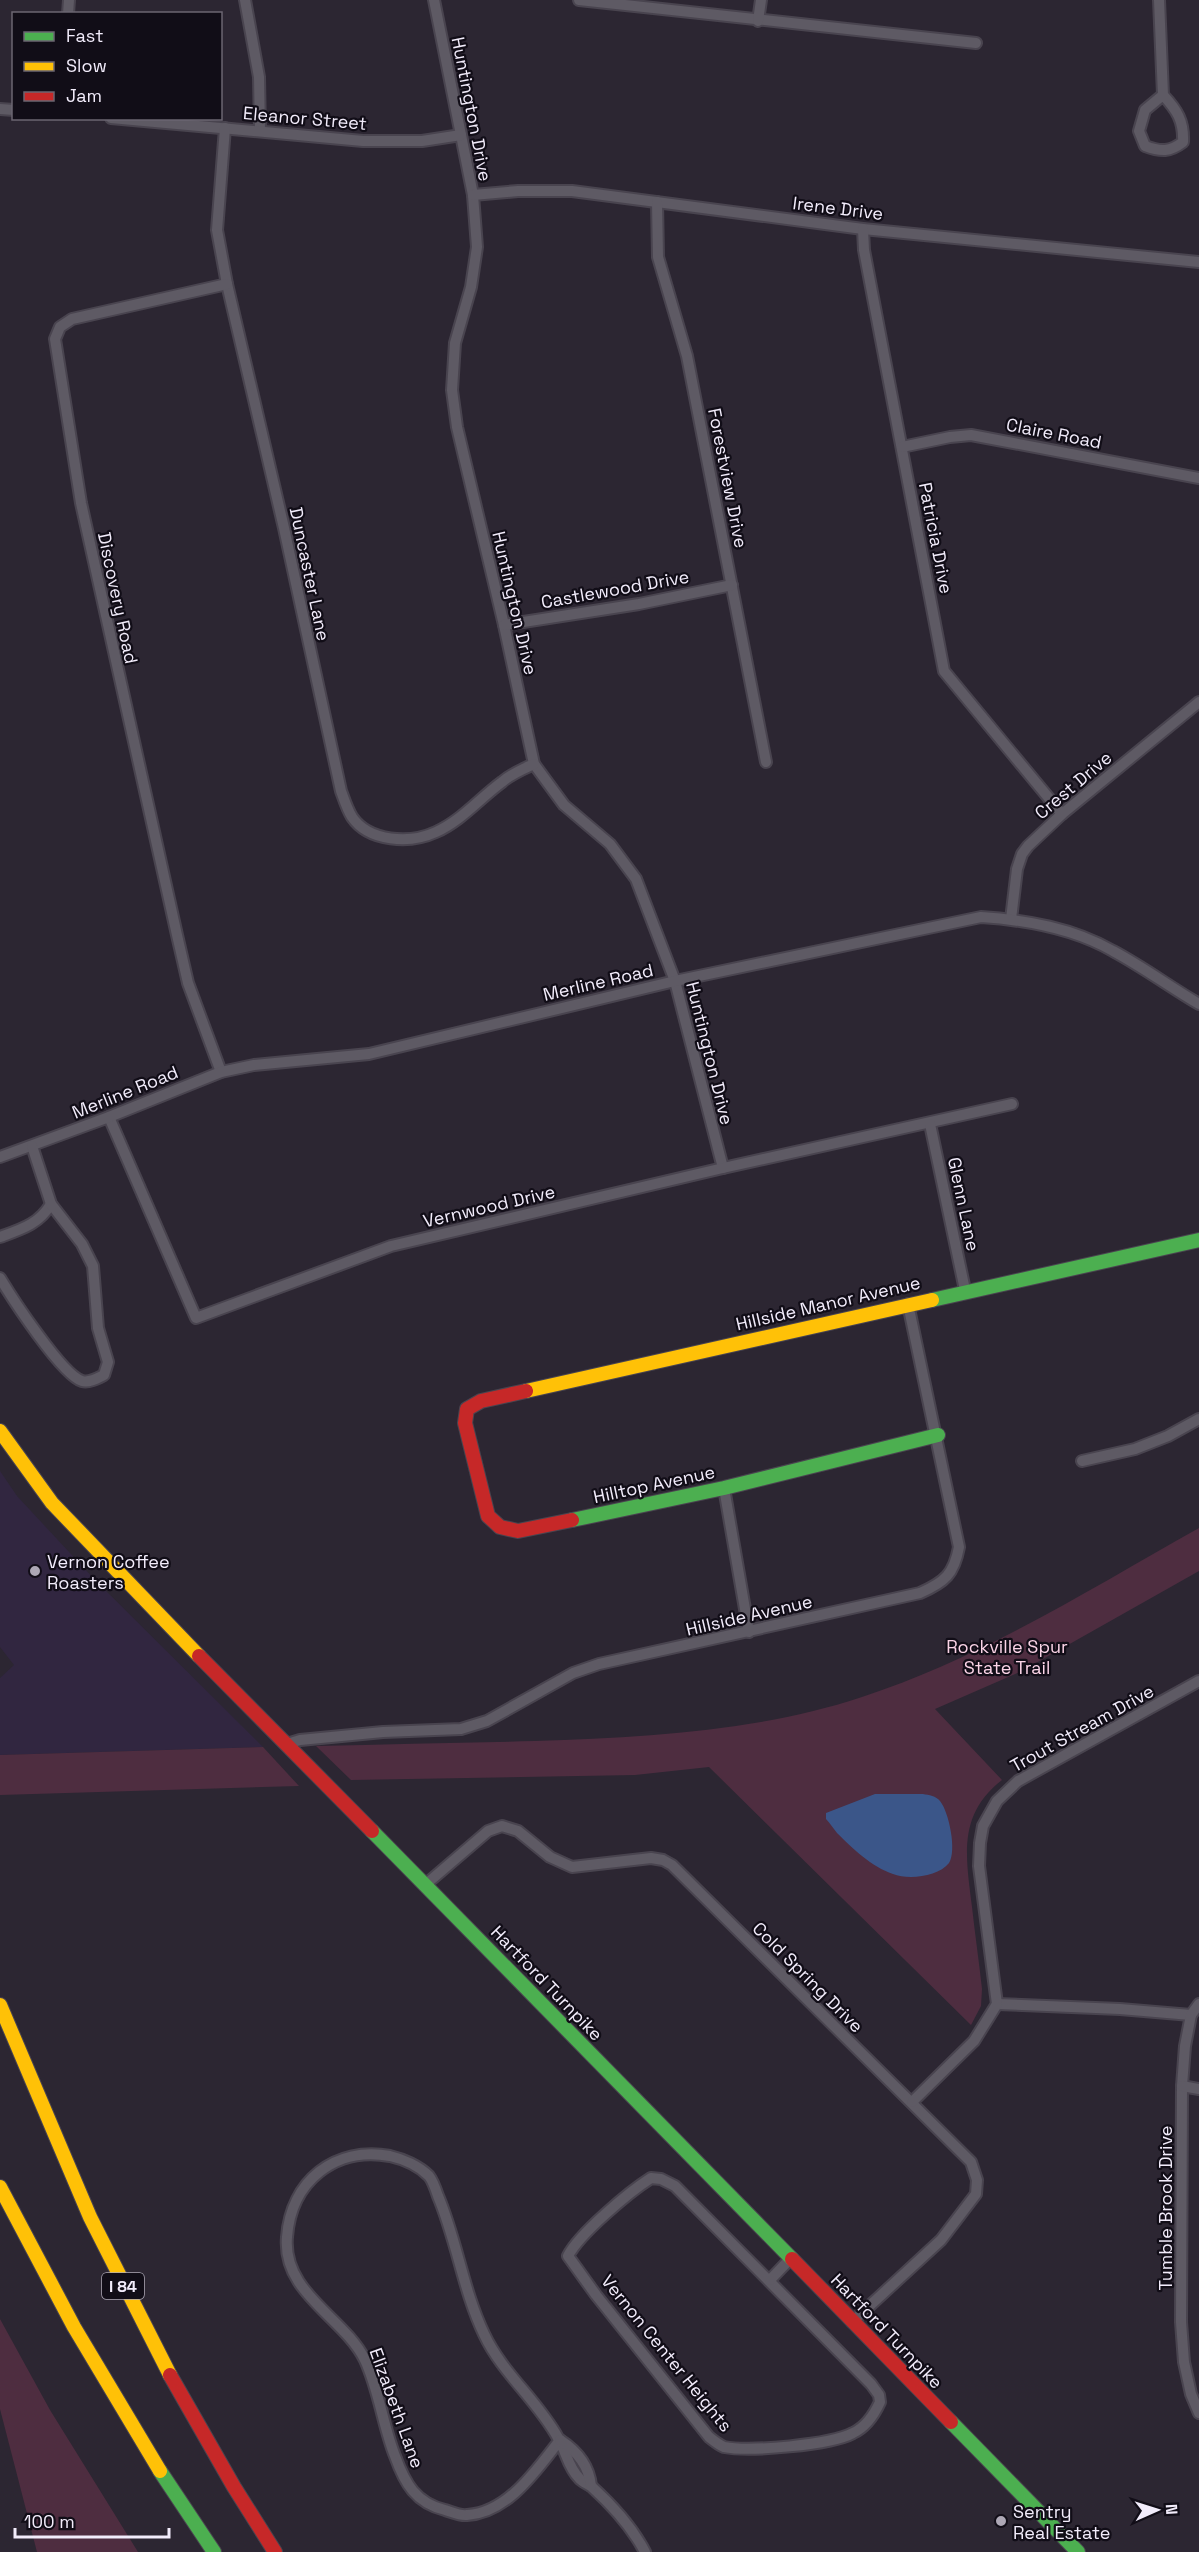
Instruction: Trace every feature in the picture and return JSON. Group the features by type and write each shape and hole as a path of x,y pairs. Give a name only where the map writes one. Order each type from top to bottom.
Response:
{"main road":[{"name":"Hillside Manor Avenue","path":"467,1409 482,1401 965,1290 1199,1239"},
{"name":"Hilltop Avenue","path":"467,1409 465,1423 488,1515 500,1527 518,1531 724,1488 938,1436"},
{"name":"Hartford Turnpike","path":"0,1431 52,1503 123,1579 1078,2552"},
{"name":"I 84","path":"0,2004 72,2177 150,2340 208,2446 275,2552"},
{"path":"0,2187 33,2253 93,2361 140,2440 214,2552"}],"street":[{"path":"245,0 259,77 260,131"},
{"name":"Huntington Drive","path":"434,0 473,195 477,247 471,287 455,343 452,390 456,428 504,625 534,764 564,805 610,844 636,879 675,981 723,1168"},
{"path":"579,0 976,44"},
{"path":"758,21 761,0"},
{"path":"1159,0 1163,95 1176,109 1184,125 1183,142 1172,150 1158,151 1145,146 1139,131 1145,110 1163,95"},
{"name":"Eleanor Street","path":"134,120 363,141 422,141 460,135"},
{"name":"Duncaster Lane","path":"225,128 217,230 227,284 284,528 341,791 352,817 366,830 382,837 404,839 435,833 455,820 504,780 534,764"},
{"name":"Irene Drive","path":"473,195 518,191 572,191 863,229 1199,262"},
{"name":"Forestview Drive","path":"657,202 658,256 687,356 766,762"},
{"name":"Patricia Drive","path":"863,229 864,250 944,671 1062,814"},
{"name":"Discovery Road","path":"221,1071 188,982 100,597 81,503 55,339 60,327 72,319 227,284"},
{"name":"Claire Road","path":"902,447 971,435 1199,478"},
{"name":"Castlewood Drive","path":"504,625 639,604 732,585"},
{"name":"Crest Drive","path":"1011,919 1017,869 1022,854 1062,814 1199,702"},
{"name":"Merline Road","path":"0,1157 109,1117 221,1071 254,1065 369,1054 675,981 981,917 1031,922 1074,934 1112,950 1199,1004"},
{"name":"Vernwood Drive","path":"109,1117 196,1318 391,1246 723,1168 1012,1104"},
{"name":"Glenn Lane","path":"930,1124 965,1290"},
{"path":"0,1278 16,1305 69,1372 82,1381 95,1380 104,1375 108,1362 98,1328 93,1266 82,1244 51,1204 32,1146"},
{"path":"0,1238 35,1224 45,1215 51,1204"},
{"name":"Hillside Avenue","path":"287,1744 300,1740 372,1733 461,1729 487,1721 573,1673 599,1664 920,1593 942,1583 957,1562 960,1547 908,1304"},
{"path":"1082,1461 1136,1449 1168,1436 1199,1419"},
{"path":"724,1488 749,1632"},
{"name":"Trout Stream Drive","path":"997,2004 979,1866 983,1826 997,1801 1018,1781 1199,1681"},
{"name":"Cold Spring Drive","path":"425,1885 488,1831 502,1826 518,1831 550,1857 572,1868 651,1858 663,1860 672,1865 971,2162 977,2180 976,2194 941,2240 852,2322"},
{"path":"912,2102 974,2041 997,2004 1120,2009 1191,2016"},
{"name":"Tumble Brook Drive","path":"1199,2004 1191,2016 1185,2046 1182,2086 1181,2322 1184,2362 1191,2394 1199,2413"},
{"path":"1182,2086 1199,2089"},
{"name":"Elizabeth Lane","path":"560,2440 525,2484 494,2507 466,2516 430,2506 410,2489 395,2456 365,2361 350,2336 322,2311 301,2286 290,2265 286,2239 292,2206 309,2181 332,2162 369,2152 404,2159 430,2177 448,2219 466,2283 484,2334 505,2367 560,2440 573,2449 590,2472 591,2486 622,2517 645,2552"},
{"name":"Vernon Center Heights","path":"651,2178 661,2179 675,2186 770,2280 879,2395 880,2403 876,2412 866,2425 853,2434 831,2442 741,2449 722,2446 709,2437 596,2295 568,2256 574,2244 639,2186 651,2178"},
{"path":"770,2280 790,2259"}],"shaded area":[{"path":"0,1471 17,1496 96,1581 263,1747 0,1755 0,1678 14,1665 0,1647"}],"green space":[{"name":"Rockville Spur State Trail","path":"1199,1528 1199,1571 1020,1672 935,1709 1002,1780 977,1808 968,1838 968,1871 982,1989 981,2006 971,2025 709,1767 635,1775 351,1780 316,1746 535,1741 660,1735 741,1725 822,1709 862,1697 950,1663 1035,1621"},
{"path":"263,1747 299,1786 0,1795 0,1755"},
{"path":"0,2319 50,2410 138,2552 37,2552 0,2409"}],"water":[{"path":"875,1794 923,1794 938,1799 946,1814 952,1841 951,1857 944,1868 914,1877 899,1876 885,1871 849,1845 826,1819 826,1813"}],"traffic: fast":[{"path":"932,1300 1199,1240"},
{"path":"572,1520 724,1488 938,1435"},
{"path":"372,1831 792,2259"},
{"path":"951,2422 1078,2552"},
{"path":"160,2471 214,2552"}],"traffic: slow":[{"path":"526,1391 932,1300"},
{"path":"0,1431 52,1503 199,1656"},
{"path":"0,2005 90,2217 170,2375"},
{"path":"0,2187 74,2327 160,2471"}],"traffic: jam":[{"path":"526,1391 481,1401 467,1409 465,1423 488,1516 500,1527 518,1531 572,1520"},
{"path":"199,1656 372,1831"},
{"path":"792,2259 951,2422"},
{"path":"170,2375 234,2487 275,2552"}],"place":[{"name":"Vernon Coffee Roasters","path":"35,1571"},
{"name":"Sentry Real Estate","path":"1001,2521"}]}
